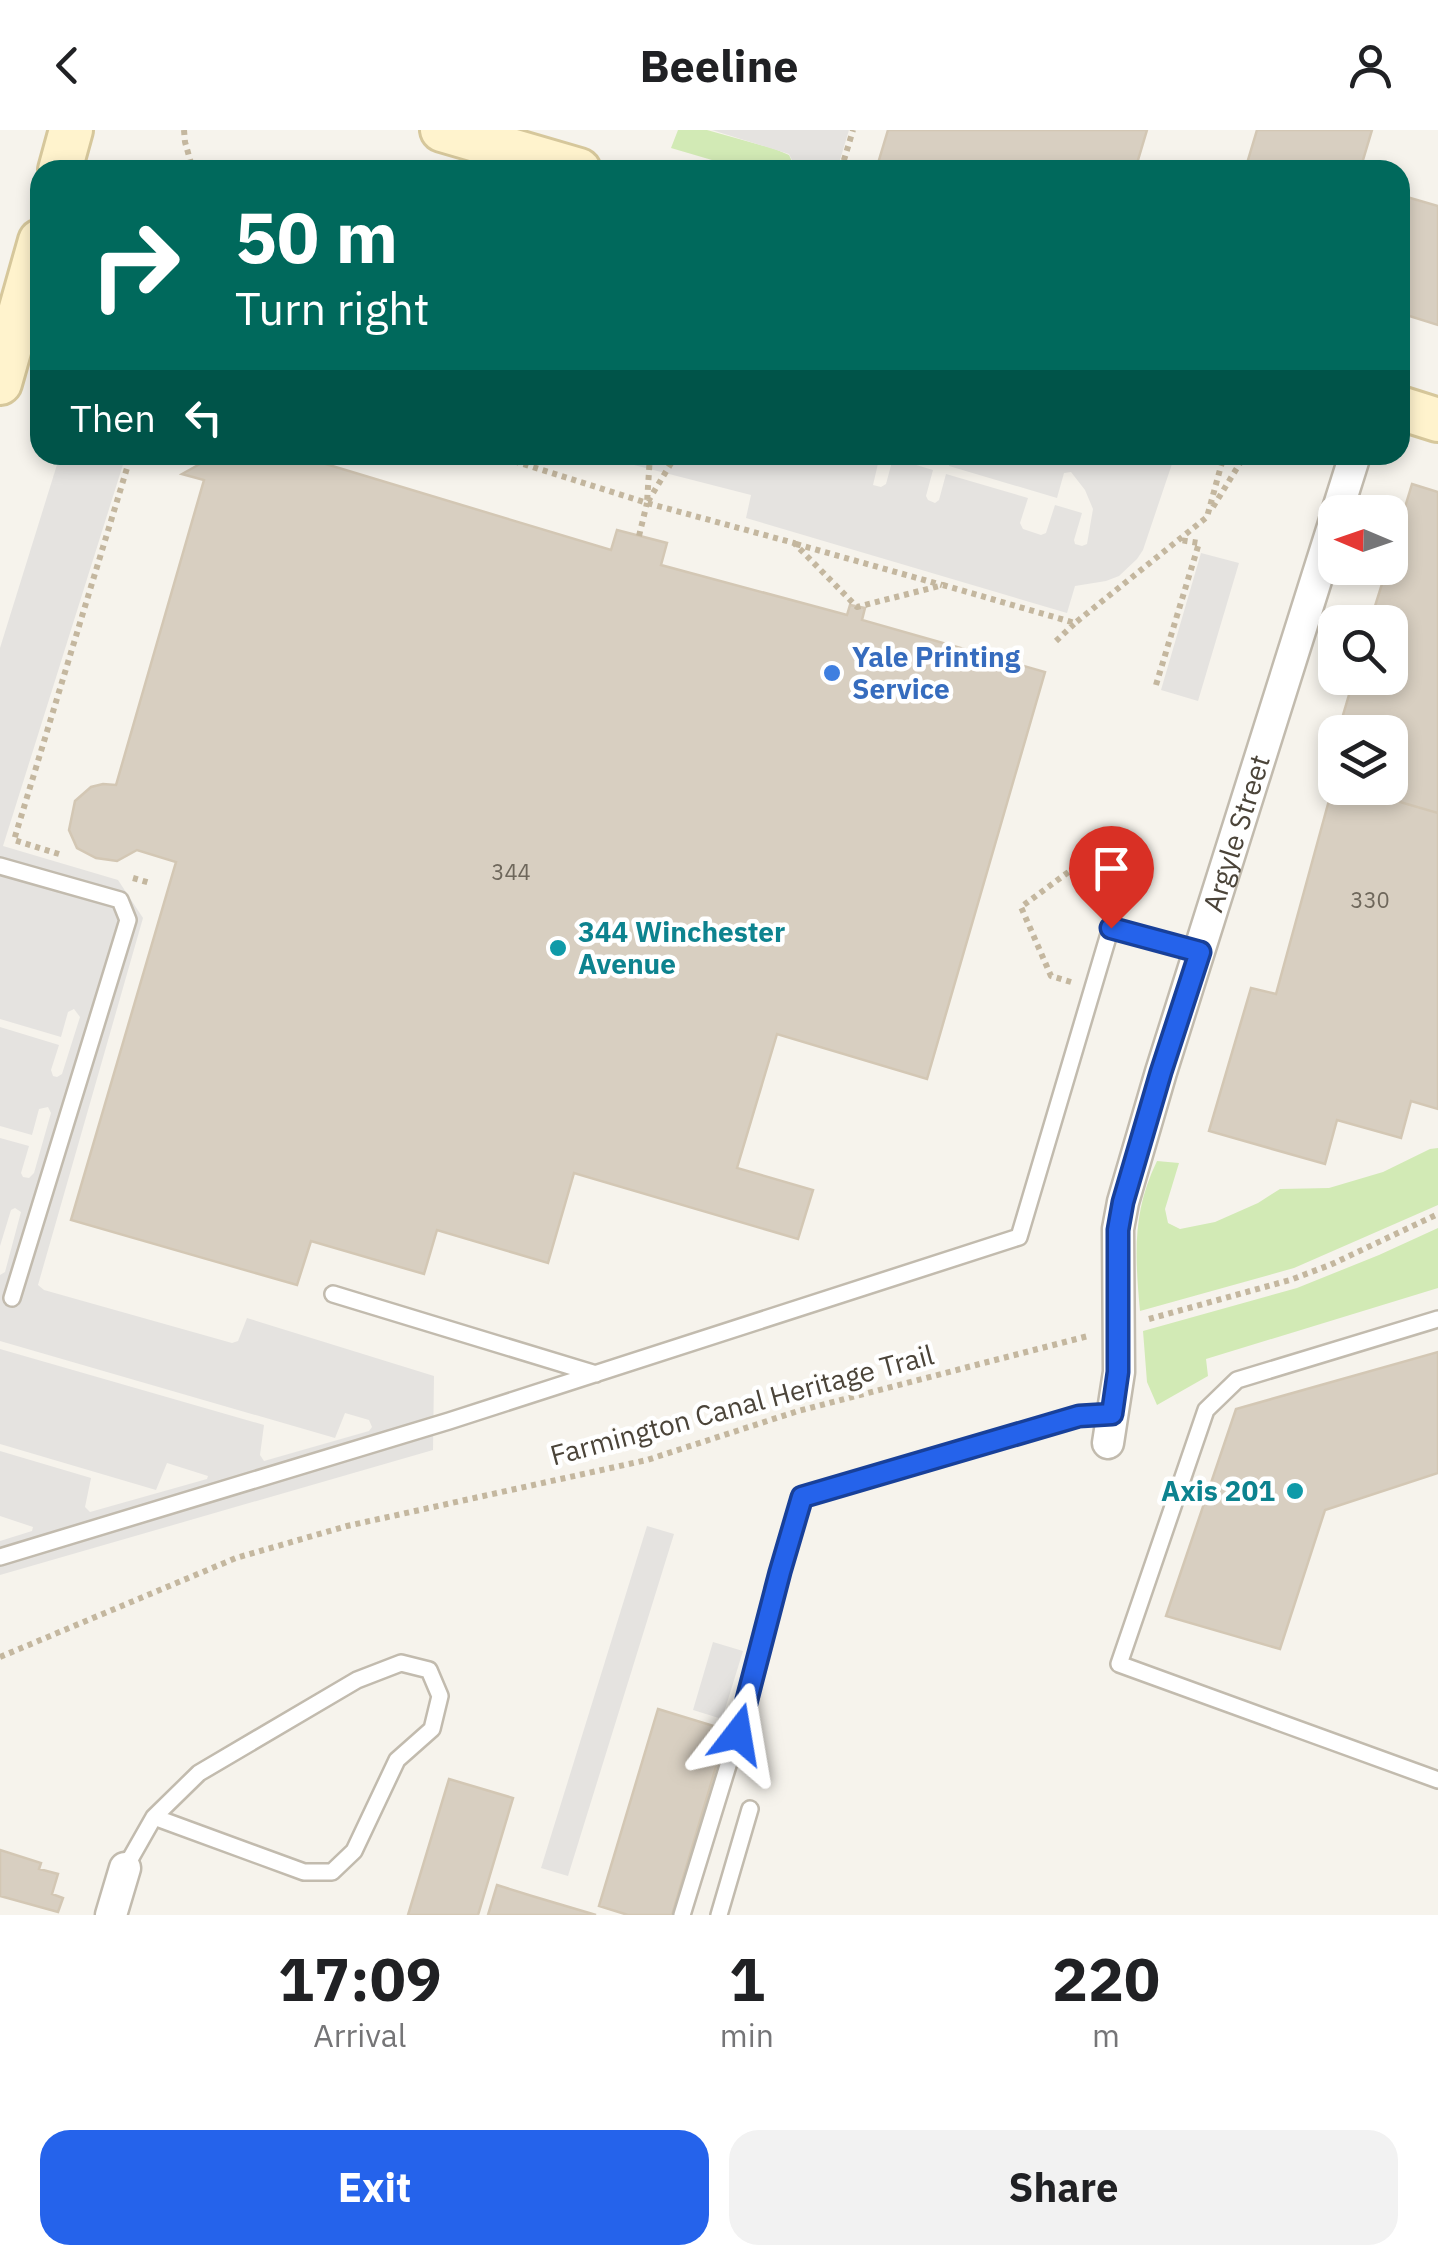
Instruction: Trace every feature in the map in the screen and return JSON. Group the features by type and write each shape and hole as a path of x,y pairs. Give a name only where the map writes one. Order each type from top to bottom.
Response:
{"main road":[{"path":"63,160 72,130"},
{"path":"442,130 545,160"},
{"path":"0,382 30,276"},
{"path":"1410,411 1438,420"}],"street":[{"path":"1342,495 1352,465"},
{"name":"Argyle Street","path":"1110,1429 1118,1372 1118,1230 1123,1202 1318,574"},
{"path":"111,1915 125,1868"}],"lane":[{"path":"0,866 120,900 128,920 12,1298"},
{"path":"0,1557 449,1421 1019,1238 1111,928 1200,952"},
{"path":"333,1294 596,1374"},
{"path":"1438,1319 1237,1380 1206,1410 1119,1664 1438,1780"},
{"path":"682,1915 738,1734 802,1497 1079,1416 1110,1429"},
{"path":"125,1868 154,1817 199,1773 357,1680 400,1663 429,1670 440,1696 432,1729 397,1760 354,1852 332,1872 304,1872 154,1817"},
{"path":"719,1915 750,1809"}],"path":[{"path":"184,130 189,160"},
{"path":"844,160 853,130"},
{"path":"65,856 14,840 128,465"},
{"path":"527,465 1075,623"},
{"path":"639,536 647,502 649,465"},
{"path":"647,502 670,465"},
{"path":"1207,516 1221,465"},
{"path":"1056,641 1207,516 1239,465"},
{"path":"1156,685 1198,543 1178,540"},
{"path":"794,543 858,607 943,585"},
{"path":"1093,989 1051,976 1021,907 1082,862 1128,873"},
{"path":"116,872 150,883"},
{"name":"Farmington Canal Heritage Trail","path":"0,1656 271,1546 646,1460 798,1411 1290,1280 1438,1214"}],"green space":[{"path":"678,130 707,130 775,149 791,160 712,160 671,148"},
{"path":"1438,1148 1438,1205 1294,1268 1140,1311 1139,1216 1157,1161 1179,1163 1165,1209 1168,1223 1180,1229 1215,1222 1280,1189 1329,1188 1383,1172"},
{"path":"1438,1228 1438,1288 1206,1359 1208,1376 1157,1405 1147,1382 1143,1331 1297,1288"}],"shaded area":[{"path":"712,130 849,130 840,160 792,160 789,154"},
{"path":"57,465 123,465 3,846 118,880 143,918 38,1285 44,1290 232,1343 238,1341 247,1318 434,1376 433,1450 0,1575 0,1541 32,1531 33,1527 0,1516 0,1451 91,1478 85,1507 90,1512 208,1476 167,1463 156,1490 0,1444 0,1349 264,1425 260,1455 264,1461 372,1427 369,1420 345,1413 335,1438 0,1341 0,1275 5,1272 21,1212 11,1210 0,1246 0,1138 29,1146 21,1173 29,1178 34,1173 51,1113 48,1107 39,1109 32,1135 0,1126 0,1027 59,1045 51,1070 57,1077 62,1074 80,1017 74,1009 68,1012 61,1037 0,1019 0,648"},
{"path":"634,465 878,465 873,485 881,487 886,484 891,465 916,465 933,470 926,496 935,503 946,474 1028,498 1020,523 1023,529 1041,535 1046,533 1055,505 1082,513 1074,540 1082,546 1087,544 1093,509 1071,472 1064,473 1057,498 949,465 1172,465 1137,559 1119,576 1075,586 1067,613 746,518 751,495"},
{"path":"1201,553 1239,563 1198,701 1161,690"},
{"path":"647,1526 674,1534 568,1876 541,1868"},
{"path":"713,1642 743,1651 722,1719 693,1710"}],"building":[{"path":"888,130 1147,130 1138,160 879,160"},
{"path":"1257,130 1372,130 1363,160 1248,160"},
{"path":"1410,198 1438,206 1438,325 1410,316"},
{"name":"344 Winchester Avenue","path":"198,465 329,465 611,550 617,530 667,543 661,565 847,615 850,605 865,608 862,620 1045,672 927,1079 777,1034 737,1168 813,1190 798,1239 574,1173 548,1263 437,1230 424,1274 311,1241 297,1285 71,1220 176,862 137,850 117,861 96,858 77,848 69,830 75,801 91,787 116,785 204,480 182,474"},
{"path":"1412,484 1438,492 1438,813 1408,804 1408,715 1343,715 1349,695 1408,695 1408,605 1375,605 1382,585 1408,585 1408,497"},
{"path":"1408,804 1438,813 1438,1109 1411,1101 1401,1138 1337,1120 1325,1164 1209,1131 1251,988 1276,994 1328,805"},
{"name":"Axis 201","path":"1438,1352 1438,1473 1325,1510 1280,1649 1166,1616 1236,1409"},
{"path":"658,1709 727,1730 672,1915 628,1915 599,1906"},
{"path":"449,1779 513,1798 478,1915 408,1915"},
{"path":"0,1850 41,1863 39,1869 58,1874 52,1894 63,1898 58,1912 0,1896"},
{"path":"497,1885 532,1896 596,1915 488,1915"}],"place":[{"name":"Yale Printing Service","path":"832,673"},
{"name":"344 Winchester Avenue","path":"558,948"},
{"name":"Axis 201","path":"1295,1491"}],"route":[{"path":"738,1734 802,1497 1079,1416 1112,1414 1118,1372 1118,1230 1123,1202 1200,952 1111,928"}]}
